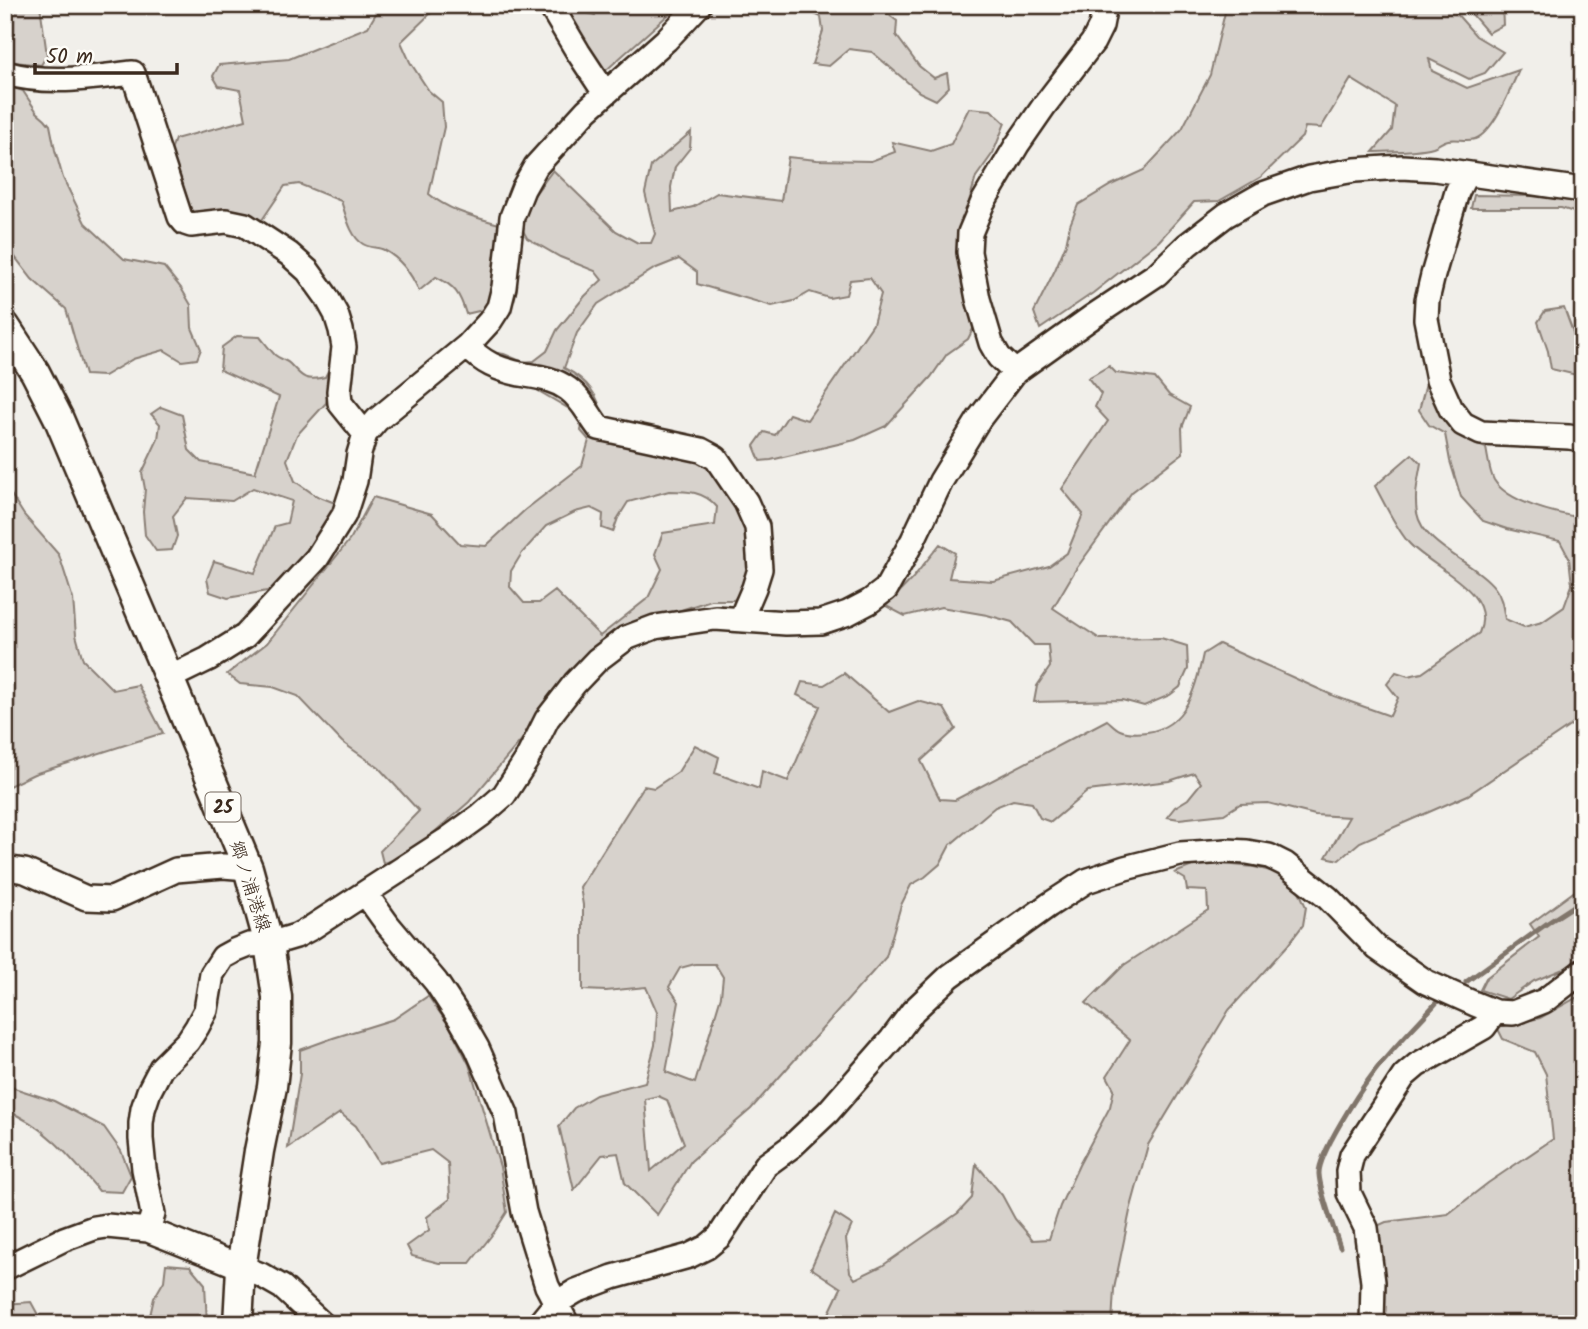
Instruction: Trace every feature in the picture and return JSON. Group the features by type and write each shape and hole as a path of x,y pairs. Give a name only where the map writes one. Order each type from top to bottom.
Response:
{"main road":[{"name":"郷ノ浦港線","path":"5,326 35,372 58,417 170,678 248,869 269,944 277,997 276,1043 272,1087 241,1268 239,1324"}],"street":[{"path":"550,5 606,93"},
{"path":"170,678 245,636 317,558 344,515 355,481 365,434 377,420 467,346 499,307 512,217 536,166 587,110 666,40 699,5"},
{"path":"1015,372 999,357 991,343 971,264 970,233 983,202 1017,145 1093,42 1101,26 1105,5"},
{"path":"5,74 56,81 133,73 180,217 185,223 191,225 226,222 245,225 289,254 308,271 326,296 336,314 344,347 340,403 365,434"},
{"path":"148,1230 153,1214 144,1170 141,1123 143,1109 161,1068 188,1041 206,1010 212,974 223,957 249,945 269,944 296,936 311,928 481,815 504,795 526,761 547,719 575,683 597,660 626,638 655,627 715,618 786,623 821,622 869,602 886,589 941,481 979,419 1015,372 1157,274 1187,245 1226,215 1263,194 1309,178 1355,170 1402,167 1435,169 1583,190"},
{"path":"1466,174 1457,192 1427,300 1429,344 1438,380 1451,409 1463,424 1481,433 1583,439"},
{"path":"467,346 479,358 496,368 550,379 565,387 579,397 599,428 701,450 716,458 746,502 757,527 760,569 743,620"},
{"path":"539,1324 556,1303 576,1291 689,1256 707,1247 719,1237 766,1165 792,1146 828,1112 913,1011 950,976 1086,881 1180,854 1227,850 1247,852 1269,856 1285,864 1328,898 1377,948 1426,982 1495,1012 1513,1013 1544,1001 1583,971"},
{"path":"5,868 25,871 86,898 112,899 176,870 223,866 248,869"},
{"path":"365,893 436,982 477,1048 506,1114 524,1212 547,1286 567,1324"},
{"path":"1372,1324 1373,1282 1366,1228 1349,1194 1348,1171 1352,1155 1405,1076 1417,1065 1484,1027 1495,1012"},
{"path":"5,1268 94,1228 107,1226 148,1230 261,1275 282,1287 322,1324"}],"shaded area":[{"path":"5,5 40,5 47,55 41,65 5,61"},
{"path":"381,5 434,5 432,12 401,42 410,62 429,91 442,102 444,127 429,194 454,209 499,224 503,234 492,305 483,310 466,314 456,291 436,277 419,291 396,258 384,250 365,245 355,236 341,201 299,184 285,186 260,223 192,213 171,150 175,139 246,120 240,90 219,86 213,76 219,65 289,59 368,27"},
{"path":"597,5 679,5 602,74 567,14 572,9 595,15"},
{"path":"796,5 876,5 897,21 896,35 919,66 934,78 947,73 949,87 936,100 919,92 872,52 849,49 829,66 812,64 823,31 821,17"},
{"path":"1229,5 1449,5 1476,36 1503,52 1485,73 1469,79 1429,59 1432,71 1467,88 1519,70 1501,109 1482,135 1472,140 1454,139 1433,147 1403,151 1373,152 1392,130 1395,106 1351,79 1321,128 1305,127 1302,137 1261,177 1219,201 1194,202 1159,241 1093,293 1040,329 1034,312 1066,244 1078,205 1111,185 1144,170 1182,129 1210,75 1226,8"},
{"path":"1464,5 1502,5 1503,25 1488,33"},
{"path":"5,84 23,91 50,125 63,178 85,223 124,259 164,267 181,288 191,305 192,328 201,349 197,359 182,361 164,350 133,359 104,376 85,375 66,309 32,279 5,244"},
{"path":"969,108 991,110 1005,123 993,153 976,177 962,226 976,323 968,339 947,354 931,377 886,426 855,440 771,460 760,461 754,446 764,432 775,435 789,414 807,420 873,324 881,294 870,278 850,280 846,295 829,298 810,292 794,301 772,306 697,284 697,272 679,259 654,269 598,304 577,333 564,368 579,377 591,389 599,403 603,420 658,451 695,460 716,472 745,524 750,551 749,579 734,600 711,600 636,625 541,717 469,802 407,856 383,863 380,851 419,811 379,768 342,742 298,696 273,687 240,684 227,674 267,643 351,538 373,497 432,514 460,544 486,546 525,510 582,466 589,440 581,431 583,417 518,379 483,351 504,354 523,362 534,361 547,351 557,330 602,280 595,271 560,257 527,238 520,225 535,194 553,170 616,231 638,243 651,243 655,234 645,193 651,166 691,132 690,148 675,167 671,187 672,212 693,207 717,193 781,201 788,157 871,161 895,152 892,142 931,151 951,144","holes":["669,491 695,493 707,498 717,507 715,525 663,533 655,554 662,569 648,598 600,636 555,591 539,603 524,603 510,587 511,571 522,553 546,526 575,512 591,508 603,514 602,528 613,532 628,502"]},
{"path":"1474,195 1539,196 1583,203 1583,215 1561,208 1471,208"},
{"path":"1564,308 1578,346 1583,349 1583,383 1581,376 1551,369 1538,322 1545,311"},
{"path":"237,336 260,337 275,355 308,379 325,377 331,365 334,373 326,403 297,435 287,460 295,481 315,495 335,503 335,517 284,585 228,598 210,592 207,579 214,561 255,573 275,526 287,523 292,501 253,488 232,501 187,498 173,516 177,536 172,550 156,551 145,535 145,489 142,473 158,439 160,424 151,414 161,407 182,415 189,450 201,462 255,473 279,397 220,370 222,347"},
{"path":"1109,366 1116,373 1155,378 1169,395 1190,407 1182,428 1183,453 1132,492 1076,569 1053,608 1100,639 1161,638 1187,646 1188,669 1180,687 1170,695 1144,706 1122,700 1034,702 1037,686 1050,667 1048,645 1034,645 1012,622 987,615 941,607 905,616 886,606 940,544 955,553 949,578 993,581 1049,566 1067,553 1083,514 1062,489 1108,421 1095,407 1101,394 1088,378"},
{"path":"1426,384 1467,441 1486,448 1492,476 1501,488 1534,506 1583,518 1583,717 1468,795 1360,842 1339,860 1326,857 1349,817 1315,815 1268,803 1240,804 1224,814 1179,819 1167,817 1175,807 1188,799 1201,783 1194,773 1169,781 1088,791 1051,822 1040,818 1032,803 1013,800 995,807 950,845 940,864 911,885 901,905 886,957 751,1109 691,1161 657,1215 625,1183 618,1153 602,1155 574,1190 559,1126 574,1108 596,1095 645,1082 655,1045 657,1012 646,987 583,990 583,905 580,887 644,786 654,788 678,772 695,745 719,757 715,773 759,789 762,771 788,781 820,706 797,695 802,682 824,685 844,673 889,712 918,701 944,708 956,729 921,761 940,799 955,800 1107,720 1126,732 1160,729 1180,714 1187,704 1197,680 1203,654 1219,644 1334,696 1390,716 1398,698 1387,684 1396,672 1408,676 1422,673 1479,633 1482,618 1479,604 1471,592 1408,542 1375,486 1412,454 1421,463 1416,500 1421,525 1439,544 1495,588 1501,599 1505,619 1524,627 1542,622 1564,607 1572,585 1569,558 1560,541 1483,521 1461,497 1445,434 1429,425 1419,410","holes":["695,964 715,964 723,977 721,996 695,1083 666,1072 679,1002 669,987 680,968","658,1096 667,1100 684,1143 651,1171 645,1099"]},
{"path":"5,485 24,515 59,555 73,599 76,635 83,660 113,690 138,685 163,733 34,774 5,788"},
{"path":"1202,862 1254,867 1275,872 1297,886 1306,907 1303,925 1229,1010 1148,1145 1130,1211 1114,1289 1112,1324 824,1324 841,1288 811,1268 835,1214 852,1225 846,1239 850,1272 855,1279 882,1266 958,1213 972,1198 976,1164 1002,1195 1015,1219 1033,1240 1049,1239 1060,1206 1110,1107 1114,1089 1107,1076 1130,1040 1086,1003 1124,965 1208,910 1207,891 1187,890 1185,879 1175,873"},
{"path":"1583,885 1583,961 1534,981 1508,999 1480,990 1486,978 1539,937 1530,924"},
{"path":"1583,994 1583,1324 1384,1324 1382,1256 1377,1226 1386,1222 1448,1214 1553,1139 1546,1074 1535,1052 1503,1039 1497,1027 1540,1018"},
{"path":"428,996 450,1027 469,1064 500,1167 507,1212 470,1263 439,1263 412,1256 407,1246 429,1230 427,1217 450,1199 448,1163 431,1150 379,1163 356,1126 340,1113 288,1148 300,1074 300,1050 394,1019"},
{"path":"5,1085 54,1101 104,1127 121,1151 131,1176 122,1192 99,1191 68,1155 45,1134 33,1124 5,1110"},
{"path":"166,1264 190,1266 205,1284 207,1324 146,1324 154,1298 164,1281"},
{"path":"31,1302 43,1324 5,1324 5,1304"}],"waterway":[{"path":"1466,982 1583,900"},
{"path":"1340,1247 1320,1182 1320,1165 1349,1109 1372,1075 1437,1002"}]}
